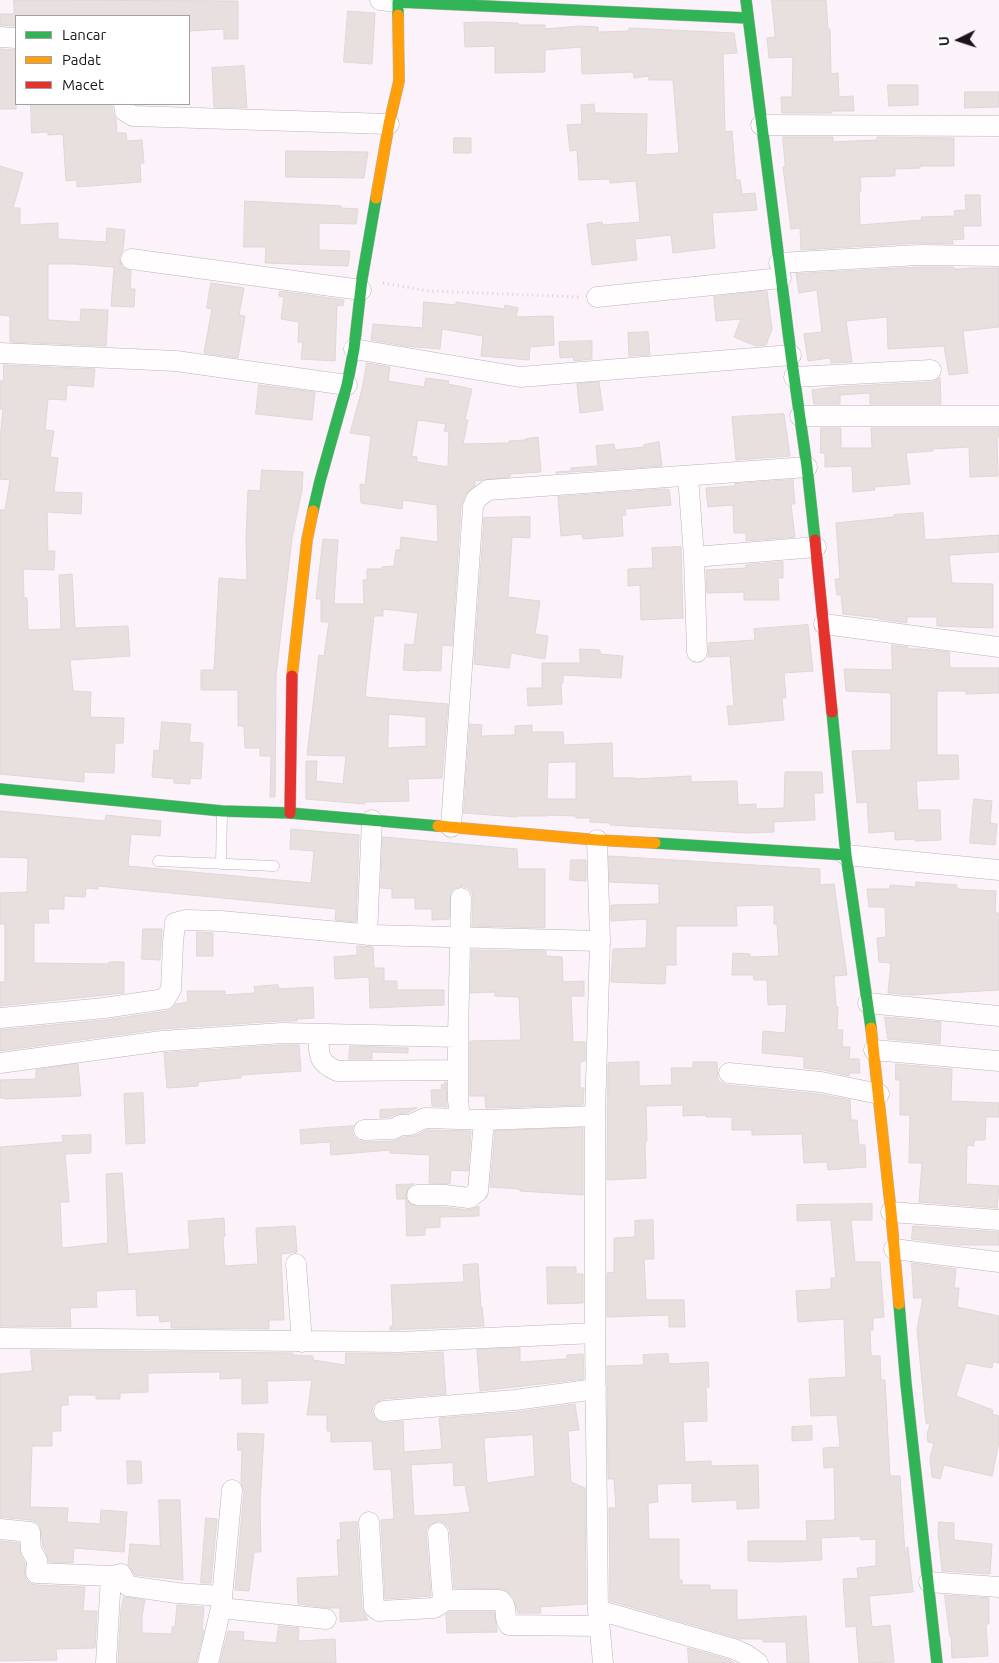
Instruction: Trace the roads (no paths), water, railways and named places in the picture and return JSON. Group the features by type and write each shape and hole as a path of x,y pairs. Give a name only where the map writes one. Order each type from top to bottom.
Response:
{"street":[{"path":"746,0 807,467 846,855 874,1050 906,1384 937,1663"},
{"path":"290,813 292,677 302,572 320,481 347,385 354,349 361,284 389,124 399,81 389,1 748,18"},
{"path":"0,37 15,38"},
{"path":"124,105 125,110 133,116 389,124"},
{"path":"762,125 999,126"},
{"path":"597,298 780,270 918,255 999,256"},
{"path":"131,259 361,284"},
{"path":"354,349 520,377 791,355"},
{"path":"0,353 176,361 347,385"},
{"path":"794,377 931,370"},
{"path":"800,416 999,416"},
{"path":"451,827 473,507 476,499 488,490 807,467"},
{"path":"688,476 694,557 697,652"},
{"path":"694,557 816,548"},
{"path":"824,624 999,647"},
{"path":"0,789 222,811 290,813 597,840 846,855 999,870"},
{"path":"367,935 372,820"},
{"path":"597,840 600,941 595,1116 594,1333 599,1618 602,1663"},
{"path":"460,1119 458,1100 458,1037 461,898"},
{"path":"0,1018 104,1008 165,999 171,989 175,923 186,920 367,935 600,941"},
{"path":"868,1003 999,1016"},
{"path":"0,1063 162,1041 282,1033 458,1037"},
{"path":"318,1034 321,1060 326,1066 338,1071 458,1070"},
{"path":"874,1050 999,1061"},
{"path":"729,1073 821,1082 878,1094"},
{"path":"364,1130 393,1129 410,1125 425,1118 484,1120 595,1116"},
{"path":"417,1195 445,1195 469,1198 478,1191 484,1120"},
{"path":"891,1212 999,1220"},
{"path":"894,1249 999,1262"},
{"path":"296,1264 302,1342"},
{"path":"0,1338 399,1342 594,1333"},
{"path":"384,1411 515,1400 596,1389"},
{"path":"208,1663 221,1602 232,1490"},
{"path":"369,1522 375,1609 379,1611 434,1608 447,1600 500,1600 505,1606 506,1621 509,1625 599,1618 734,1649 758,1663"},
{"path":"0,1529 30,1532 31,1550 36,1560 36,1573 111,1576 121,1574 128,1586 326,1619"},
{"path":"438,1533 443,1601"},
{"path":"106,1663 111,1576"},
{"path":"929,1582 999,1587"}],"lane":[{"path":"220,864 222,811"},
{"path":"158,861 274,866"}]}
